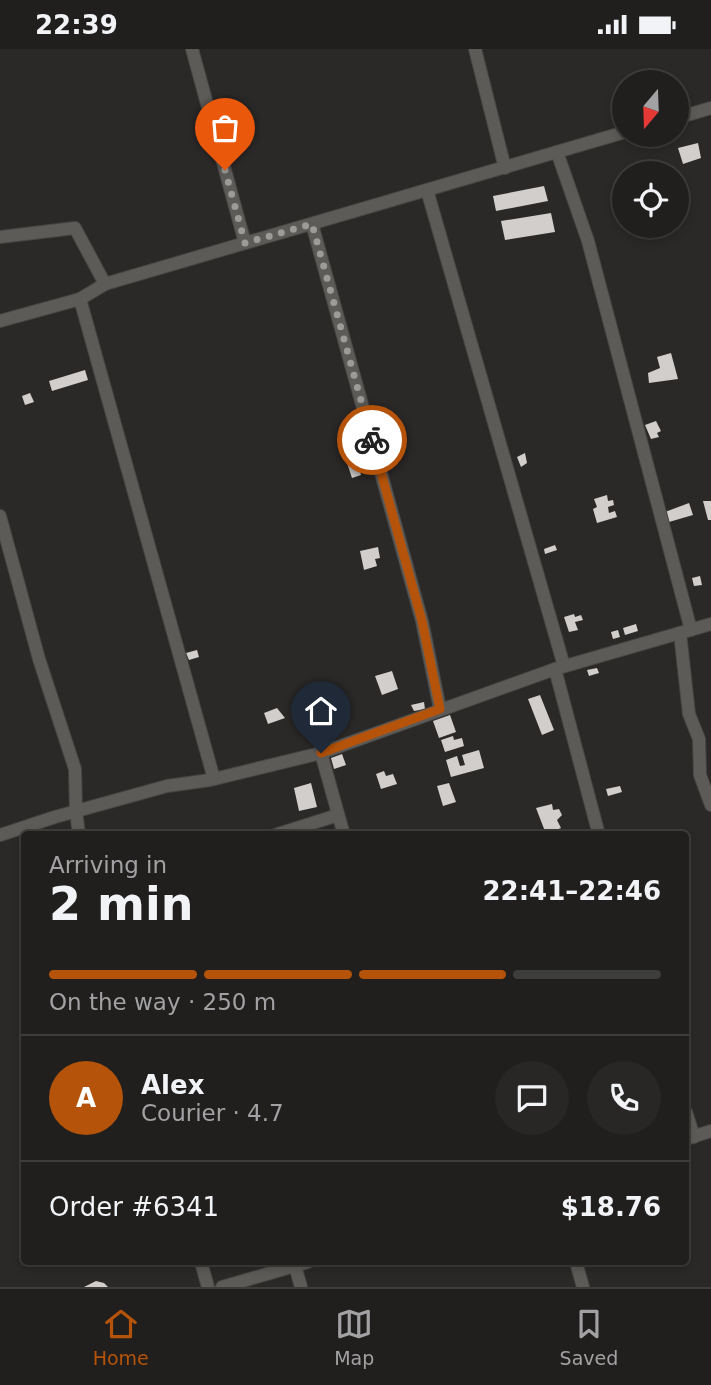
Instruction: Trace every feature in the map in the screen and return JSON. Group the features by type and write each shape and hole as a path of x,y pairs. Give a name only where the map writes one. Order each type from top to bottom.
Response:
{"street":[{"path":"192,49 245,243"},
{"path":"475,49 505,167"},
{"path":"690,114 711,108"},
{"path":"0,321 79,299 105,284 612,136"},
{"path":"557,152 588,241 686,632 689,714 699,739 700,775 711,805"},
{"path":"427,190 559,668 598,831"},
{"path":"312,224 422,621 440,709"},
{"path":"0,237 75,228 105,284"},
{"path":"79,299 214,779"},
{"path":"0,516 39,659 75,769 78,831"},
{"path":"0,835 167,786 214,779 321,753 559,668 711,624"},
{"path":"321,753 343,831"},
{"path":"288,831 338,815"},
{"path":"690,1138 711,1131"},
{"path":"202,1265 208,1287"},
{"path":"222,1287 298,1265"},
{"path":"577,1265 583,1287"},
{"path":"295,1266 301,1287"}],"building":[{"path":"698,143 701,158 682,161 678,148"},
{"path":"544,186 548,201 496,211 493,196"},
{"path":"551,213 555,232 505,240 501,221"},
{"path":"671,353 678,379 649,383 648,373 660,368 657,357"},
{"path":"85,370 88,380 52,391 49,381"},
{"path":"30,393 34,402 25,405 22,396"},
{"path":"656,421 661,431 657,433 659,437 651,439 645,425"},
{"path":"525,453 527,463 521,467 517,457"},
{"path":"355,457 361,475 352,478 346,460"},
{"path":"607,495 608,501 613,500 614,505 608,507 609,513 615,511 617,517 597,523 593,509 597,507 594,499"},
{"path":"703,501 711,501 711,520 708,520"},
{"path":"689,503 693,515 669,522 665,512"},
{"path":"555,545 557,550 545,554 544,549"},
{"path":"378,547 380,558 375,559 377,566 364,570 360,551"},
{"path":"700,576 702,585 694,586 692,578"},
{"path":"574,614 575,617 581,615 583,620 575,622 578,630 569,632 564,617"},
{"path":"636,624 638,631 625,635 623,628"},
{"path":"618,630 620,637 613,639 611,632"},
{"path":"197,650 199,657 189,660 186,653"},
{"path":"597,668 599,673 589,676 587,670"},
{"path":"392,671 398,689 382,695 375,676"},
{"path":"540,695 554,730 542,735 528,699"},
{"path":"424,702 425,709 414,711 411,705"},
{"path":"277,708 285,718 268,724 264,713"},
{"path":"450,715 456,732 439,738 433,721"},
{"path":"453,736 454,740 462,738 464,746 445,752 441,740"},
{"path":"479,750 484,768 451,777 446,760 457,756 460,766 465,765 462,755"},
{"path":"342,754 346,765 334,769 331,758"},
{"path":"384,771 386,776 393,774 397,784 381,789 376,774"},
{"path":"311,783 317,807 299,811 294,788"},
{"path":"449,783 456,802 443,806 437,786"},
{"path":"620,786 622,792 608,796 606,789"},
{"path":"552,804 553,810 559,809 562,815 557,820 561,828 545,831 536,808"},
{"path":"96,1281 108,1287 84,1287"}],"way so far":[{"path":"225,170 245,243 312,224 372,440"}],"route":[{"path":"321,753 440,709 422,621 372,440"}]}
